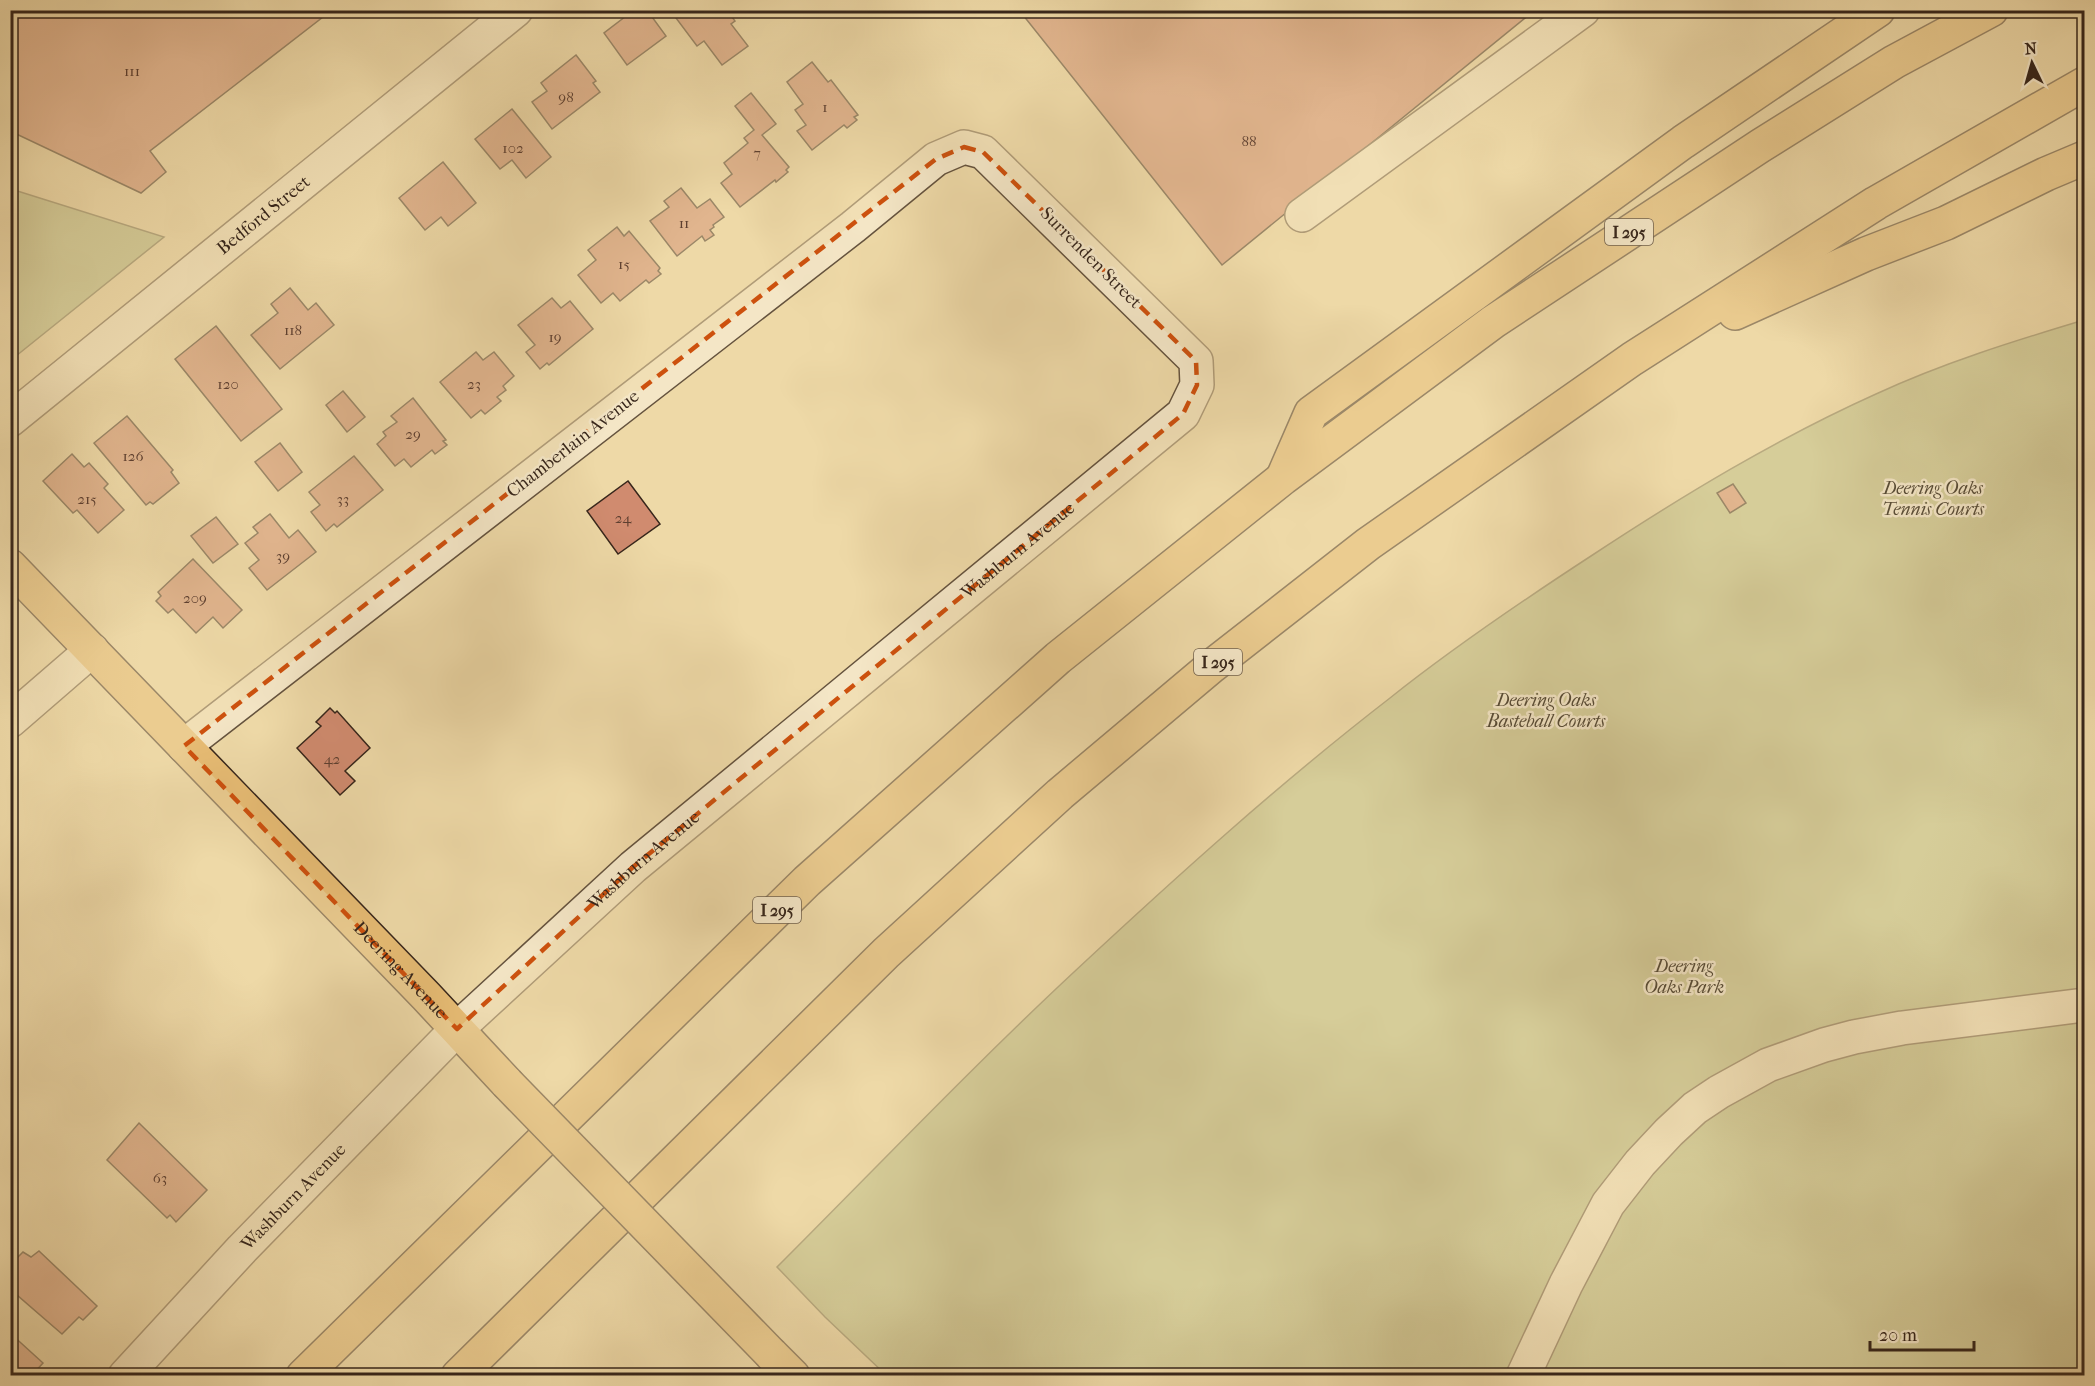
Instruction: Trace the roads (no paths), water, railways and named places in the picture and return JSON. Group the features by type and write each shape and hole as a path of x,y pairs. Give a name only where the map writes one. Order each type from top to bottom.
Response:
{"main road":[{"path":"1282,478 1311,413 1683,142 1878,10"},
{"name":"I 295","path":"303,1376 807,881 1058,658 1282,478 1493,322 1779,134 1894,62 1991,10"},
{"name":"I 295","path":"458,1376 886,953 1060,794 1212,666 1368,544 1632,359 1876,203 2085,84"},
{"path":"1632,359 1866,254 1946,223 2046,174 2085,158"},
{"name":"Deering Avenue","path":"10,566 507,1083 782,1365"}],"street":[{"name":"Bedford Street","path":"10,420 516,10"},
{"path":"1302,215 1583,10"},
{"name":"Surrenden Street","path":"964,147 983,152 1196,361 1197,385"},
{"name":"Chamberlain Avenue","path":"184,746 844,234 936,159 964,147"},
{"name":"Washburn Avenue","path":"125,1376 242,1249 457,1029 633,867 1184,414 1197,385"},
{"path":"10,721 92,650"},
{"path":"1523,1376 1566,1284 1608,1204 1640,1163 1669,1132 1711,1097 1768,1065 1844,1040 1902,1028 2085,1005"}],"park label":[{"name":"Deering Oaks Tennis Courts","path":"1933,498"},
{"name":"Deering Oaks Basteball Courts","path":"1546,710"},
{"name":"Deering Oaks Park","path":"1684,976"}]}
